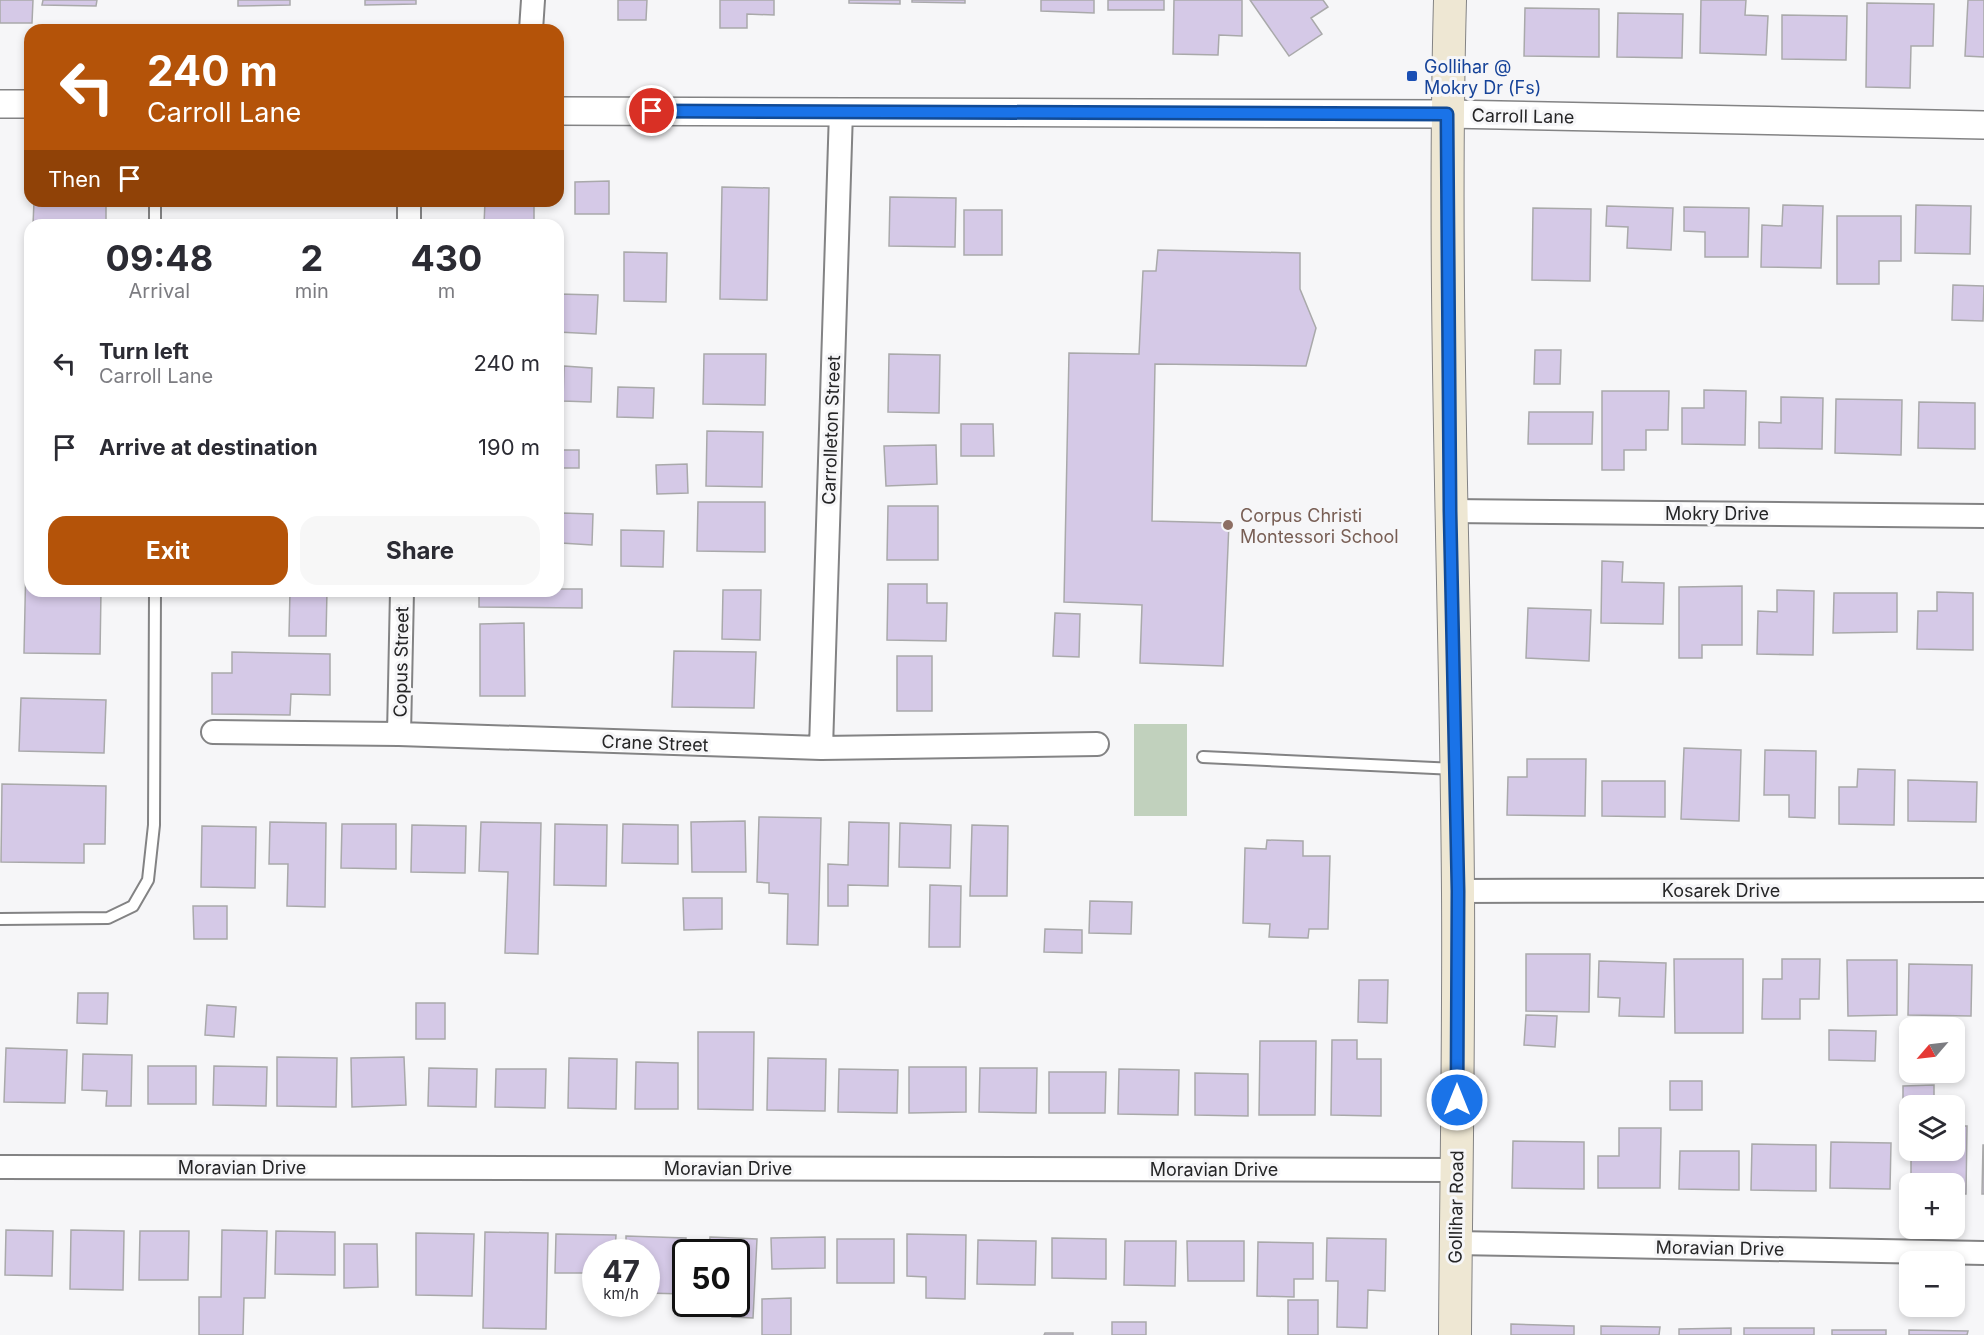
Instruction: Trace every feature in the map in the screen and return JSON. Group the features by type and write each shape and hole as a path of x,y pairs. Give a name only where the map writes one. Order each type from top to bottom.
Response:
{"main road":[{"name":"Gollihar Road","path":"1450,0 1447,114 1450,511 1458,891 1455,1335"}],"street":[{"path":"531,24 533,0"},
{"path":"0,104 24,104"},
{"name":"Carroll Lane","path":"564,111 1447,114 1984,125"},
{"name":"Carrolleton Street","path":"821,748 841,111"},
{"name":"Mokry Drive","path":"1450,511 1984,516"},
{"name":"Copus Street","path":"399,734 402,597"},
{"name":"Crane Street","path":"213,732 399,734 821,748 1098,744"},
{"name":"Kosarek Drive","path":"1458,891 1984,890"},
{"name":"Moravian Drive","path":"0,1167 1456,1170"},
{"name":"Moravian Drive","path":"1455,1243 1984,1253"}],"lane":[{"path":"0,919 108,918 133,906 148,880 154,825 154,597"},
{"path":"1203,757 1455,769"}],"green space":[{"path":"1134,724 1187,724 1187,816 1134,816"}],"building":[{"path":"0,0 33,0 32,23 0,23"},
{"path":"43,0 97,0 96,6 42,5"},
{"path":"238,0 290,0 290,5 238,6"},
{"path":"365,0 416,0 416,4 365,5"},
{"path":"618,0 647,0 646,20 618,20"},
{"path":"720,0 774,0 774,15 747,14 747,28 720,28"},
{"path":"849,0 900,0 900,4 849,3"},
{"path":"912,0 965,0 965,3 912,2"},
{"path":"1041,0 1094,0 1094,13 1041,11"},
{"path":"1108,0 1164,0 1164,10 1108,10"},
{"path":"1174,0 1242,0 1242,36 1219,35 1218,55 1173,54"},
{"path":"1250,0 1323,0 1328,7 1311,18 1322,34 1289,56"},
{"path":"1701,0 1746,0 1745,15 1768,16 1766,55 1700,53"},
{"path":"1968,0 1984,0 1984,57 1965,56"},
{"path":"1867,3 1934,4 1933,46 1911,46 1910,88 1866,87"},
{"path":"1525,8 1599,9 1599,57 1524,56"},
{"path":"1618,13 1683,14 1682,58 1617,57"},
{"path":"1782,15 1847,16 1846,60 1782,59"},
{"path":"609,181 609,214 575,214 575,182"},
{"path":"722,187 769,188 767,300 720,299"},
{"path":"890,197 956,198 955,247 889,246"},
{"path":"1783,205 1823,206 1821,268 1761,267 1762,225 1782,226"},
{"path":"1916,205 1971,206 1970,254 1915,253"},
{"path":"1607,206 1673,208 1671,250 1627,248 1628,227 1606,226"},
{"path":"34,207 106,207 106,219 33,219"},
{"path":"485,207 534,207 534,219 484,219"},
{"path":"1684,207 1749,208 1748,257 1705,257 1705,232 1684,231"},
{"path":"1533,208 1591,209 1590,281 1532,280"},
{"path":"964,210 1002,210 1002,255 964,255"},
{"path":"1837,216 1901,216 1901,261 1879,261 1879,284 1837,284"},
{"path":"1158,250 1300,253 1300,289 1316,328 1306,366 1155,364 1152,521 1229,523 1223,666 1140,663 1142,605 1064,602 1069,353 1139,354 1143,271 1156,271"},
{"path":"624,252 667,253 666,302 624,301"},
{"path":"1953,285 1984,286 1983,321 1952,320"},
{"path":"564,294 598,295 596,334 564,332"},
{"path":"1535,350 1561,350 1560,384 1534,384"},
{"path":"704,354 766,354 765,405 703,404"},
{"path":"889,354 940,355 939,413 888,412"},
{"path":"564,366 592,368 591,402 564,401"},
{"path":"618,387 654,388 653,418 617,417"},
{"path":"1704,390 1746,391 1745,445 1682,444 1682,408 1704,408"},
{"path":"1602,391 1669,391 1668,430 1646,430 1646,450 1624,450 1624,470 1602,470"},
{"path":"1781,397 1823,398 1822,449 1759,448 1759,422 1781,423"},
{"path":"1836,399 1902,400 1901,455 1835,453"},
{"path":"1919,402 1975,403 1975,449 1918,448"},
{"path":"1529,412 1593,412 1592,444 1528,444"},
{"path":"961,424 993,424 994,456 961,456"},
{"path":"707,431 763,432 762,487 706,486"},
{"path":"936,445 937,484 886,486 884,446"},
{"path":"564,450 579,450 579,468 564,468"},
{"path":"687,464 688,493 657,494 656,465"},
{"path":"698,502 765,502 765,552 697,551"},
{"path":"888,506 938,506 938,560 887,560"},
{"path":"564,513 593,514 592,545 564,543"},
{"path":"621,530 664,531 663,567 621,566"},
{"path":"1602,561 1623,562 1622,582 1664,583 1663,624 1601,623"},
{"path":"888,584 927,584 927,603 947,603 946,641 887,640"},
{"path":"1742,586 1742,645 1702,645 1702,658 1679,658 1679,587"},
{"path":"564,589 582,589 582,608 479,607 479,597 564,597"},
{"path":"723,590 761,590 760,640 722,639"},
{"path":"1777,590 1814,591 1813,655 1757,654 1758,611 1777,612"},
{"path":"1937,592 1973,593 1973,650 1917,649 1918,611 1937,611"},
{"path":"1834,593 1897,593 1897,632 1833,633"},
{"path":"25,597 101,597 100,654 24,653"},
{"path":"290,597 327,597 326,636 289,636"},
{"path":"1528,608 1591,610 1589,661 1526,658"},
{"path":"1055,613 1080,614 1079,657 1053,656"},
{"path":"524,623 525,696 480,696 480,624"},
{"path":"674,651 756,652 754,708 672,707"},
{"path":"232,652 330,654 330,695 291,694 290,715 212,714 212,673 232,673"},
{"path":"897,656 932,656 932,711 897,711"},
{"path":"21,698 106,700 104,753 19,751"},
{"path":"1684,748 1741,750 1739,821 1681,819"},
{"path":"1765,750 1816,751 1815,818 1789,817 1789,795 1764,795"},
{"path":"1527,759 1586,759 1585,816 1507,815 1508,777 1527,777"},
{"path":"1858,769 1895,770 1894,825 1839,824 1839,787 1857,787"},
{"path":"1908,780 1977,782 1976,822 1908,821"},
{"path":"1602,781 1665,781 1665,817 1602,816"},
{"path":"2,784 106,786 105,844 84,844 84,863 1,862"},
{"path":"759,817 821,818 818,945 787,944 788,894 769,893 769,883 757,882"},
{"path":"745,821 746,872 692,872 691,822"},
{"path":"270,822 326,823 325,907 287,906 288,864 269,864"},
{"path":"481,822 541,823 538,954 505,953 508,872 479,871"},
{"path":"849,822 889,823 888,886 848,885 848,906 828,906 828,864 848,865"},
{"path":"900,823 951,825 950,868 899,867"},
{"path":"342,824 396,824 396,869 341,868"},
{"path":"555,824 607,825 606,886 554,885"},
{"path":"623,824 678,825 678,864 622,863"},
{"path":"412,825 466,826 465,873 411,872"},
{"path":"972,825 1008,826 1007,896 970,896"},
{"path":"202,826 256,827 255,888 201,887"},
{"path":"1267,840 1303,841 1303,856 1330,856 1328,929 1309,929 1308,938 1269,937 1270,924 1243,923 1245,848 1266,849"},
{"path":"930,885 961,886 960,947 929,947"},
{"path":"683,898 722,898 722,929 684,930"},
{"path":"1090,901 1132,902 1131,934 1089,933"},
{"path":"193,906 227,906 227,939 194,939"},
{"path":"1045,929 1082,930 1082,953 1044,952"},
{"path":"1526,954 1590,954 1589,1012 1526,1011"},
{"path":"1674,959 1743,959 1743,1033 1675,1033"},
{"path":"1782,959 1820,959 1819,999 1800,999 1800,1019 1762,1019 1763,979 1782,979"},
{"path":"1847,960 1897,960 1897,1015 1848,1016"},
{"path":"1599,961 1666,963 1664,1017 1619,1016 1620,998 1598,997"},
{"path":"1909,964 1972,965 1971,1016 1908,1015"},
{"path":"1359,980 1388,980 1387,1023 1358,1022"},
{"path":"78,993 108,993 107,1024 77,1023"},
{"path":"416,1003 445,1003 445,1039 416,1039"},
{"path":"207,1005 236,1007 234,1037 205,1035"},
{"path":"1526,1015 1557,1016 1555,1047 1524,1045"},
{"path":"1829,1030 1876,1031 1875,1061 1829,1060"},
{"path":"698,1032 754,1032 753,1110 698,1109"},
{"path":"1332,1040 1357,1040 1357,1059 1381,1059 1381,1116 1331,1115"},
{"path":"1260,1041 1316,1041 1315,1115 1259,1115"},
{"path":"6,1048 67,1050 65,1103 4,1102"},
{"path":"83,1054 132,1055 131,1106 106,1106 107,1091 82,1090"},
{"path":"277,1057 337,1058 336,1107 277,1106"},
{"path":"404,1057 406,1105 352,1107 351,1058"},
{"path":"569,1058 617,1059 616,1109 568,1108"},
{"path":"768,1058 826,1059 825,1111 767,1110"},
{"path":"636,1062 678,1063 678,1109 635,1109"},
{"path":"148,1066 196,1066 196,1104 148,1104"},
{"path":"214,1066 267,1067 266,1106 213,1105"},
{"path":"909,1067 966,1067 966,1112 909,1113"},
{"path":"429,1068 477,1069 476,1107 428,1106"},
{"path":"980,1068 1037,1068 1036,1113 979,1112"},
{"path":"496,1069 546,1069 545,1108 495,1107"},
{"path":"839,1069 898,1070 897,1113 838,1112"},
{"path":"1119,1069 1179,1070 1178,1115 1118,1114"},
{"path":"1049,1072 1106,1072 1105,1113 1049,1113"},
{"path":"1195,1073 1248,1074 1248,1116 1195,1115"},
{"path":"1670,1081 1702,1081 1702,1110 1670,1110"},
{"path":"1934,1085 1934,1095 1903,1095 1903,1086"},
{"path":"1965,1126 1967,1126 1966,1194 1965,1173 1911,1173 1911,1161 1965,1161"},
{"path":"1619,1128 1661,1128 1660,1188 1598,1188 1598,1156 1619,1156"},
{"path":"1513,1141 1584,1142 1584,1189 1512,1188"},
{"path":"1831,1142 1891,1143 1890,1189 1830,1188"},
{"path":"1752,1144 1816,1145 1816,1191 1751,1190"},
{"path":"1983,1145 1984,1194 1982,1194"},
{"path":"1680,1151 1739,1151 1739,1190 1679,1189"},
{"path":"6,1230 53,1231 52,1276 5,1275"},
{"path":"71,1230 124,1231 123,1290 70,1289"},
{"path":"222,1230 267,1231 265,1298 244,1298 243,1335 199,1335 199,1297 221,1297"},
{"path":"140,1231 189,1231 188,1280 139,1280"},
{"path":"276,1231 335,1232 335,1275 275,1274"},
{"path":"485,1232 548,1233 546,1329 483,1328"},
{"path":"416,1233 474,1234 472,1296 416,1295"},
{"path":"556,1234 616,1235 616,1239 582,1239 582,1273 555,1273"},
{"path":"907,1234 966,1235 965,1299 926,1298 926,1277 907,1276"},
{"path":"626,1236 686,1238 672,1239 672,1294 660,1293 660,1239 626,1239"},
{"path":"710,1237 757,1239 753,1318 732,1317 750,1317 750,1239 710,1239"},
{"path":"825,1237 825,1268 772,1269 771,1238"},
{"path":"1052,1238 1106,1239 1106,1279 1052,1278"},
{"path":"1327,1238 1386,1239 1385,1291 1368,1290 1367,1328 1337,1327 1338,1281 1326,1281"},
{"path":"837,1239 894,1239 894,1283 837,1283"},
{"path":"978,1240 1036,1241 1035,1285 977,1284"},
{"path":"1125,1241 1176,1241 1175,1286 1124,1285"},
{"path":"1187,1241 1244,1241 1244,1281 1188,1281"},
{"path":"1258,1242 1313,1243 1313,1279 1294,1279 1294,1297 1257,1296"},
{"path":"344,1244 377,1244 378,1287 344,1288"},
{"path":"791,1298 791,1335 762,1335 762,1299"},
{"path":"1288,1300 1318,1300 1318,1335 1288,1335"},
{"path":"1112,1322 1146,1322 1146,1335 1112,1335"},
{"path":"1511,1324 1574,1326 1574,1335 1511,1335"},
{"path":"1601,1326 1660,1327 1659,1335 1601,1335"},
{"path":"1731,1328 1731,1335 1679,1335 1679,1329"},
{"path":"1744,1328 1814,1328 1814,1335 1744,1335"},
{"path":"1832,1330 1886,1330 1886,1335 1832,1335"},
{"path":"1909,1330 1968,1331 1967,1335 1909,1335"},
{"path":"1045,1333 1073,1333 1073,1335 1044,1335"}],"place":[{"name":"Gollihar @ Mokry Dr (Fs)","path":"1412,76"},
{"name":"Corpus Christi Montessori School","path":"1228,525"}],"route":[{"path":"652,111 1447,114 1450,511 1458,891 1457,1100"}]}
